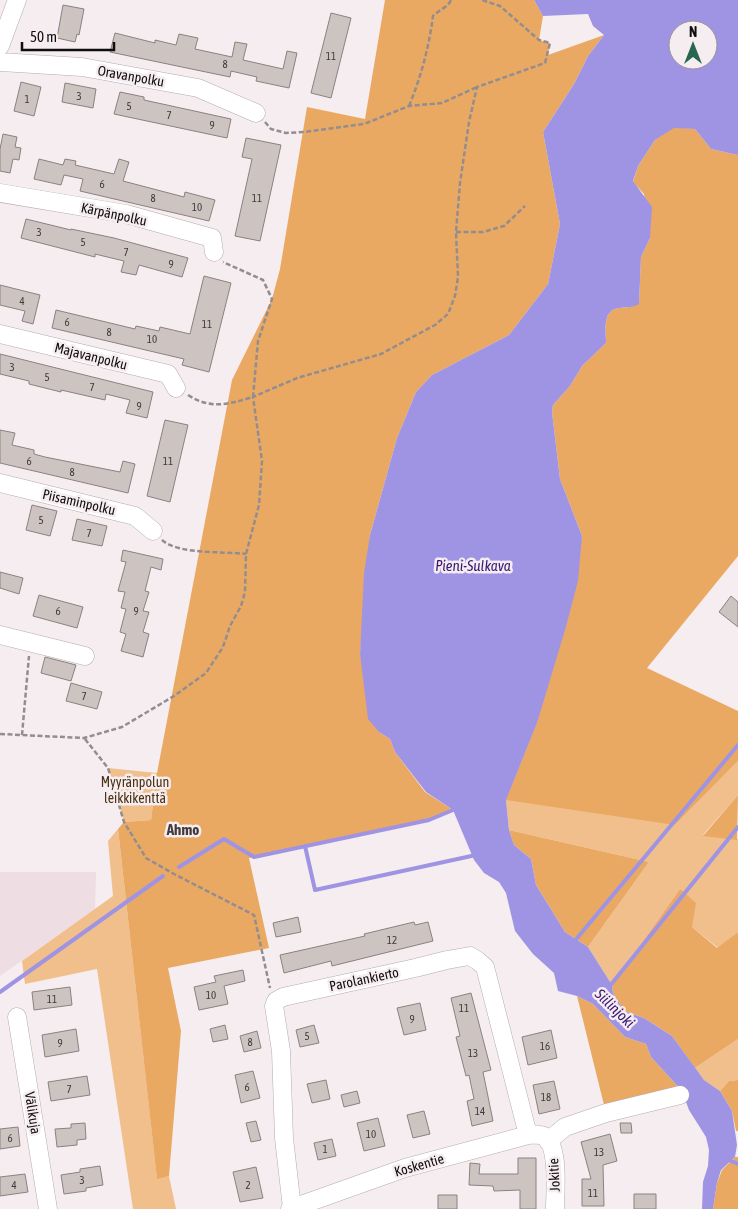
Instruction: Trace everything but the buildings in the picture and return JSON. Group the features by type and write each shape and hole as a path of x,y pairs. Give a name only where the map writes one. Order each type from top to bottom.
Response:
{"street":[{"path":"0,46 17,0"},
{"name":"Oravanpolku","path":"0,62 82,67 198,88 256,113"},
{"name":"Kärpänpolku","path":"0,193 126,214 212,238 214,252"},
{"name":"Majavanpolku","path":"0,334 168,374 176,388"},
{"name":"Piisaminpolku","path":"0,483 135,516 152,531"},
{"path":"0,635 84,656"},
{"name":"Parolankierto","path":"274,1006 276,1000 283,997 470,956 485,968 528,1135"},
{"path":"274,1006 281,1051 284,1138 291,1209"},
{"name":"Välikuja","path":"17,1016 48,1209"},
{"path":"528,1135 538,1134 544,1136 548,1141 566,1127 606,1113 680,1095"},
{"name":"Koskentie","path":"291,1209 406,1168 528,1135"},
{"name":"Jokitie","path":"548,1141 554,1155 555,1209"}],"path":[{"path":"409,106 418,83 431,34 433,16 440,9 449,5 452,0"},
{"path":"256,113 272,129 286,133 364,124 409,106 442,104 477,87 545,63 550,43 539,40 500,6 482,0"},
{"path":"176,388 198,402 226,405 253,398 297,378 381,354 435,325 448,314 455,296 458,277 456,232 460,182 469,122 477,87"},
{"path":"456,232 483,232 504,226 525,206"},
{"path":"0,734 84,738 122,727 174,696 206,673 223,647 245,592 246,554 259,505 262,461 253,398 258,340 272,299 263,280 224,263 214,252"},
{"path":"152,531 166,544 193,551 223,551 246,554"},
{"path":"22,735 30,642"},
{"path":"84,738 108,768 124,822 146,858 254,915 274,1006"}],"shaded area":[{"path":"385,0 534,0 543,16 539,40 550,43 548,55 604,35 588,56 574,84 543,132 560,224 548,284 509,335 432,375 416,392 397,438 370,535 360,654 379,732 390,739 395,752 425,792 453,810 429,820 249,858 269,948 168,968 181,1031 169,1176 157,1179 118,829 124,822 151,820 157,773 232,380 272,299 280,269 307,107 365,119"},
{"path":"674,127 695,129 711,149 738,155 738,556 647,668 738,711 738,761 675,825 506,800 537,723 582,536 560,479 552,412 553,405 570,386 582,366 606,343 606,321 610,312 619,308 632,307 639,303 641,257 650,238 644,194 633,182 638,166 655,140"},
{"path":"738,795 737,840 703,836"},
{"path":"509,830 649,862 588,947 565,932 536,885 531,859 514,845"},
{"path":"0,872 96,872 95,909 0,976"},
{"path":"680,889 696,903 692,927 717,948 738,932 738,1039 695,1068 672,1036 644,1018 624,1011 613,993 612,985"},
{"path":"577,996 593,1004 625,1037 646,1044 651,1057 682,1091 606,1113"},
{"path":"738,1080 738,1131 736,1131 732,1111 720,1091 729,1081"},
{"path":"735,1157 738,1157 738,1209 713,1209 717,1183 722,1170"}],"green space":[{"path":"474,595 675,825 738,761 738,795 703,835 738,839 738,932 718,948 692,927 680,889 612,985 588,947 649,862 509,830"},
{"name":"Myyränpolun leikkikenttä","path":"108,768 157,773 151,820 124,822"},
{"path":"118,829 157,1178 169,1176 176,1209 133,1209 97,969 25,984 22,961 113,896 108,841"},
{"path":"738,1039 738,1080 729,1081 720,1091 704,1080 695,1068"}],"water":[{"name":"Pieni-Sulkava","path":"534,0 738,0 738,155 711,149 695,129 674,128 655,140 638,166 633,181 652,207 650,238 641,257 639,304 610,312 606,321 606,343 582,366 570,386 553,405 552,412 560,479 582,536 578,581 537,723 506,800 509,830 514,845 531,859 536,885 565,932 588,947 612,985 613,993 624,1011 644,1018 672,1036 704,1080 720,1091 732,1111 737,1145 735,1157 721,1170 713,1209 702,1209 703,1182 708,1166 709,1150 706,1137 689,1110 682,1091 651,1057 646,1044 625,1037 593,1004 577,996 558,991 554,973 533,954 515,931 506,893 499,882 484,873 474,860 453,810 426,792 395,752 390,739 379,732 368,719 360,654 364,573 370,535 397,438 416,392 432,375 509,335 548,284 560,224 543,132 574,84 588,56 604,35 593,26 588,14 543,16"}],"waterway":[{"path":"573,943 738,745"},
{"path":"179,867 224,839 254,857 429,820 453,810"},
{"name":"Siilinjoki","path":"609,987 738,827"},
{"path":"305,846 315,890 476,855"},
{"path":"0,992 163,876"},
{"path":"731,1161 738,1164"}],"district":[{"name":"Ahmo","path":"183,829"}]}
